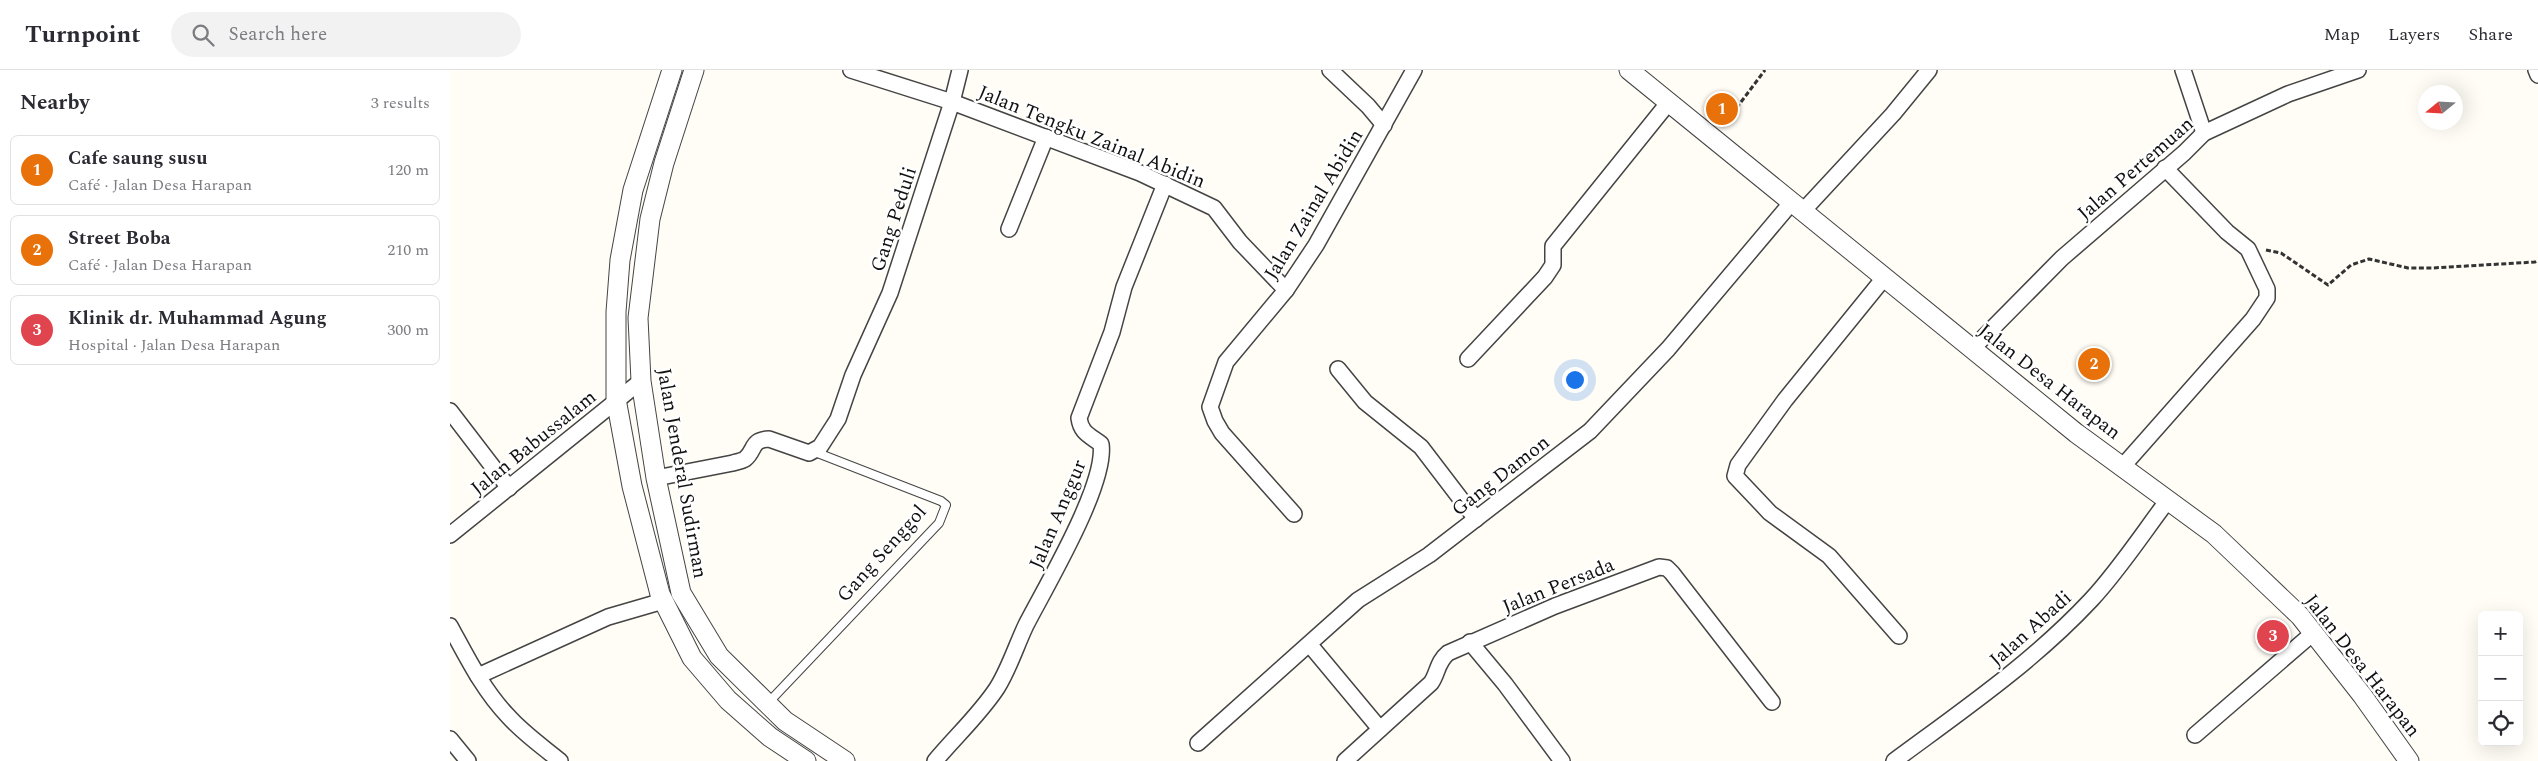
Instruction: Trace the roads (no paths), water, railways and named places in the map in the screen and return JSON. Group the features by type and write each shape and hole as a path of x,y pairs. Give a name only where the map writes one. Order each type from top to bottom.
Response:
{"street":[{"path":"672,70 633,190 620,260 616,312 616,400 632,486 663,601 692,658 728,700 770,737 806,761"},
{"name":"Jalan Jenderal Sudirman","path":"694,70 664,163 650,219 638,318 641,381 656,478 681,593 719,656 785,721 845,761"},
{"name":"Jalan Tengku Zainal Abidin","path":"851,70 952,102 1046,137 1165,184 1214,208 1240,242 1286,290"},
{"name":"Gang Peduli","path":"814,452 838,419 852,375 890,293 952,102 960,70"},
{"path":"1330,70 1368,106 1384,125"},
{"name":"Jalan Zainal Abidin","path":"1294,514 1222,433 1210,407 1226,362 1286,290 1316,245 1414,70"},
{"name":"Jalan Desa Harapan","path":"1629,70 2076,433 2214,534 2300,616 2312,634 2362,695 2409,761"},
{"name":"Gang Damon","path":"1198,743 1310,645 1358,600 1429,555 1590,432 1798,206 1893,114 1929,70"},
{"path":"2183,70 2204,133"},
{"name":"Jalan Pertemuan","path":"1973,348 2062,258 2204,133 2288,94 2358,70"},
{"path":"2536,70 2538,75"},
{"path":"1468,360 1545,277 1553,265 1553,246 1669,102"},
{"path":"1009,229 1046,137"},
{"path":"2123,466 2262,308 2267,298 2267,290 2248,250 2227,232 2166,168"},
{"name":"Jalan Anggur","path":"935,761 1003,677 1026,625 1060,563 1099,474 1102,454 1101,444 1086,435 1080,427 1079,418 1112,332 1124,287 1165,184"},
{"path":"1884,278 1785,400 1738,465 1735,476 1770,513 1829,556 1899,636"},
{"path":"1338,369 1365,402 1420,447 1437,466 1476,519"},
{"name":"Jalan Babussalam","path":"450,535 641,381"},
{"path":"450,411 509,488"},
{"path":"656,478 733,464 744,459 752,446 764,439 770,439 809,453 814,452"},
{"name":"Jalan Abadi","path":"1894,761 2013,673 2044,646 2092,598 2168,500"},
{"name":"Jalan Persada","path":"1345,761 1431,683 1436,675 1440,660 1470,642 1652,568 1667,568 1772,702"},
{"path":"478,676 608,617 663,601"},
{"path":"450,626 478,676 509,718 560,761"},
{"path":"2195,735 2312,634"},
{"path":"1470,642 1505,684 1562,761"},
{"path":"1310,645 1380,730"},
{"path":"450,739 468,761"}],"lane":[{"name":"Gang Senggol","path":"767,704 940,523 946,505 941,501 814,452"}],"place":[{"name":"Cafe saung susu","path":"1722,109"},
{"name":"Street Boba","path":"2094,364"},
{"name":"Klinik dr. Muhammad Agung","path":"2273,636"}]}
